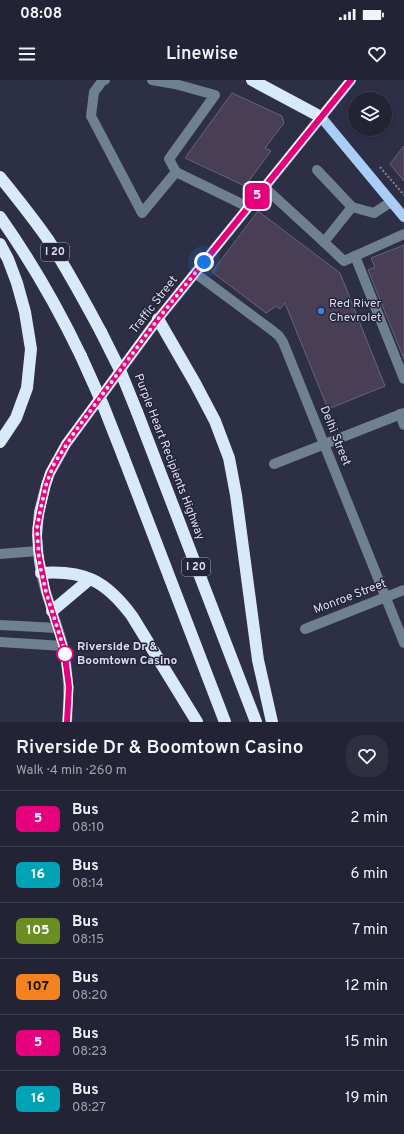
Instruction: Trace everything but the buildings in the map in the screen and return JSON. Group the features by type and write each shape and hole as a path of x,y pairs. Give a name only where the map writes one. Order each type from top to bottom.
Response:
{"highway":[{"path":"252,80 320,117"},
{"name":"Purple Heart Recipients Highway","path":"0,178 17,197 48,240 74,283 120,370 256,722"},
{"name":"I 20","path":"0,217 28,260 69,331 103,405 224,722"},
{"path":"0,244 8,259 17,283 25,312 31,349 27,388 16,418 0,442"},
{"path":"158,319 215,421 228,458 236,495 258,660 272,722"},
{"path":"41,573 64,572 80,575 102,585 109,590 126,608 197,722"},
{"path":"52,611 90,579"}],"main road":[{"name":"Traffic Street","path":"41,573 37,528 40,512 46,485 54,464 66,444 158,319 351,80"},
{"path":"320,117 404,217"}],"street":[{"path":"105,80 103,80 94,92 91,116 142,213 176,172"},
{"path":"152,80 175,84 215,95 168,158 176,172 248,206"},
{"path":"318,170 352,207 374,213 392,202"},
{"path":"264,187 344,260 404,234"},
{"path":"324,242 352,207"},
{"path":"355,256 404,379"},
{"name":"Delhi Street","path":"195,273 279,336 283,342 404,643"},
{"path":"274,464 402,413 404,425"},
{"path":"0,554 38,551"},
{"path":"41,573 63,646 67,666 69,687 67,722"},
{"name":"Monroe Street","path":"304,629 404,590"},
{"path":"0,626 57,628"},
{"path":"0,642 63,646"}],"path":[{"path":"380,167 404,195"}],"bus line":[{"name":"5","path":"67,722 69,687 65,657 43,582 38,551 37,528 42,498 50,473 66,444 158,319 351,80"}],"place":[{"name":"Red River Chevrolet","path":"321,311"},
{"name":"Riverside Dr & Boomtown Casino","path":"65,654"}],"route":[{"path":"65,654 65,657 43,582 39,561 37,528 42,498 50,473 66,444 98,400 158,319 204,262"}]}
